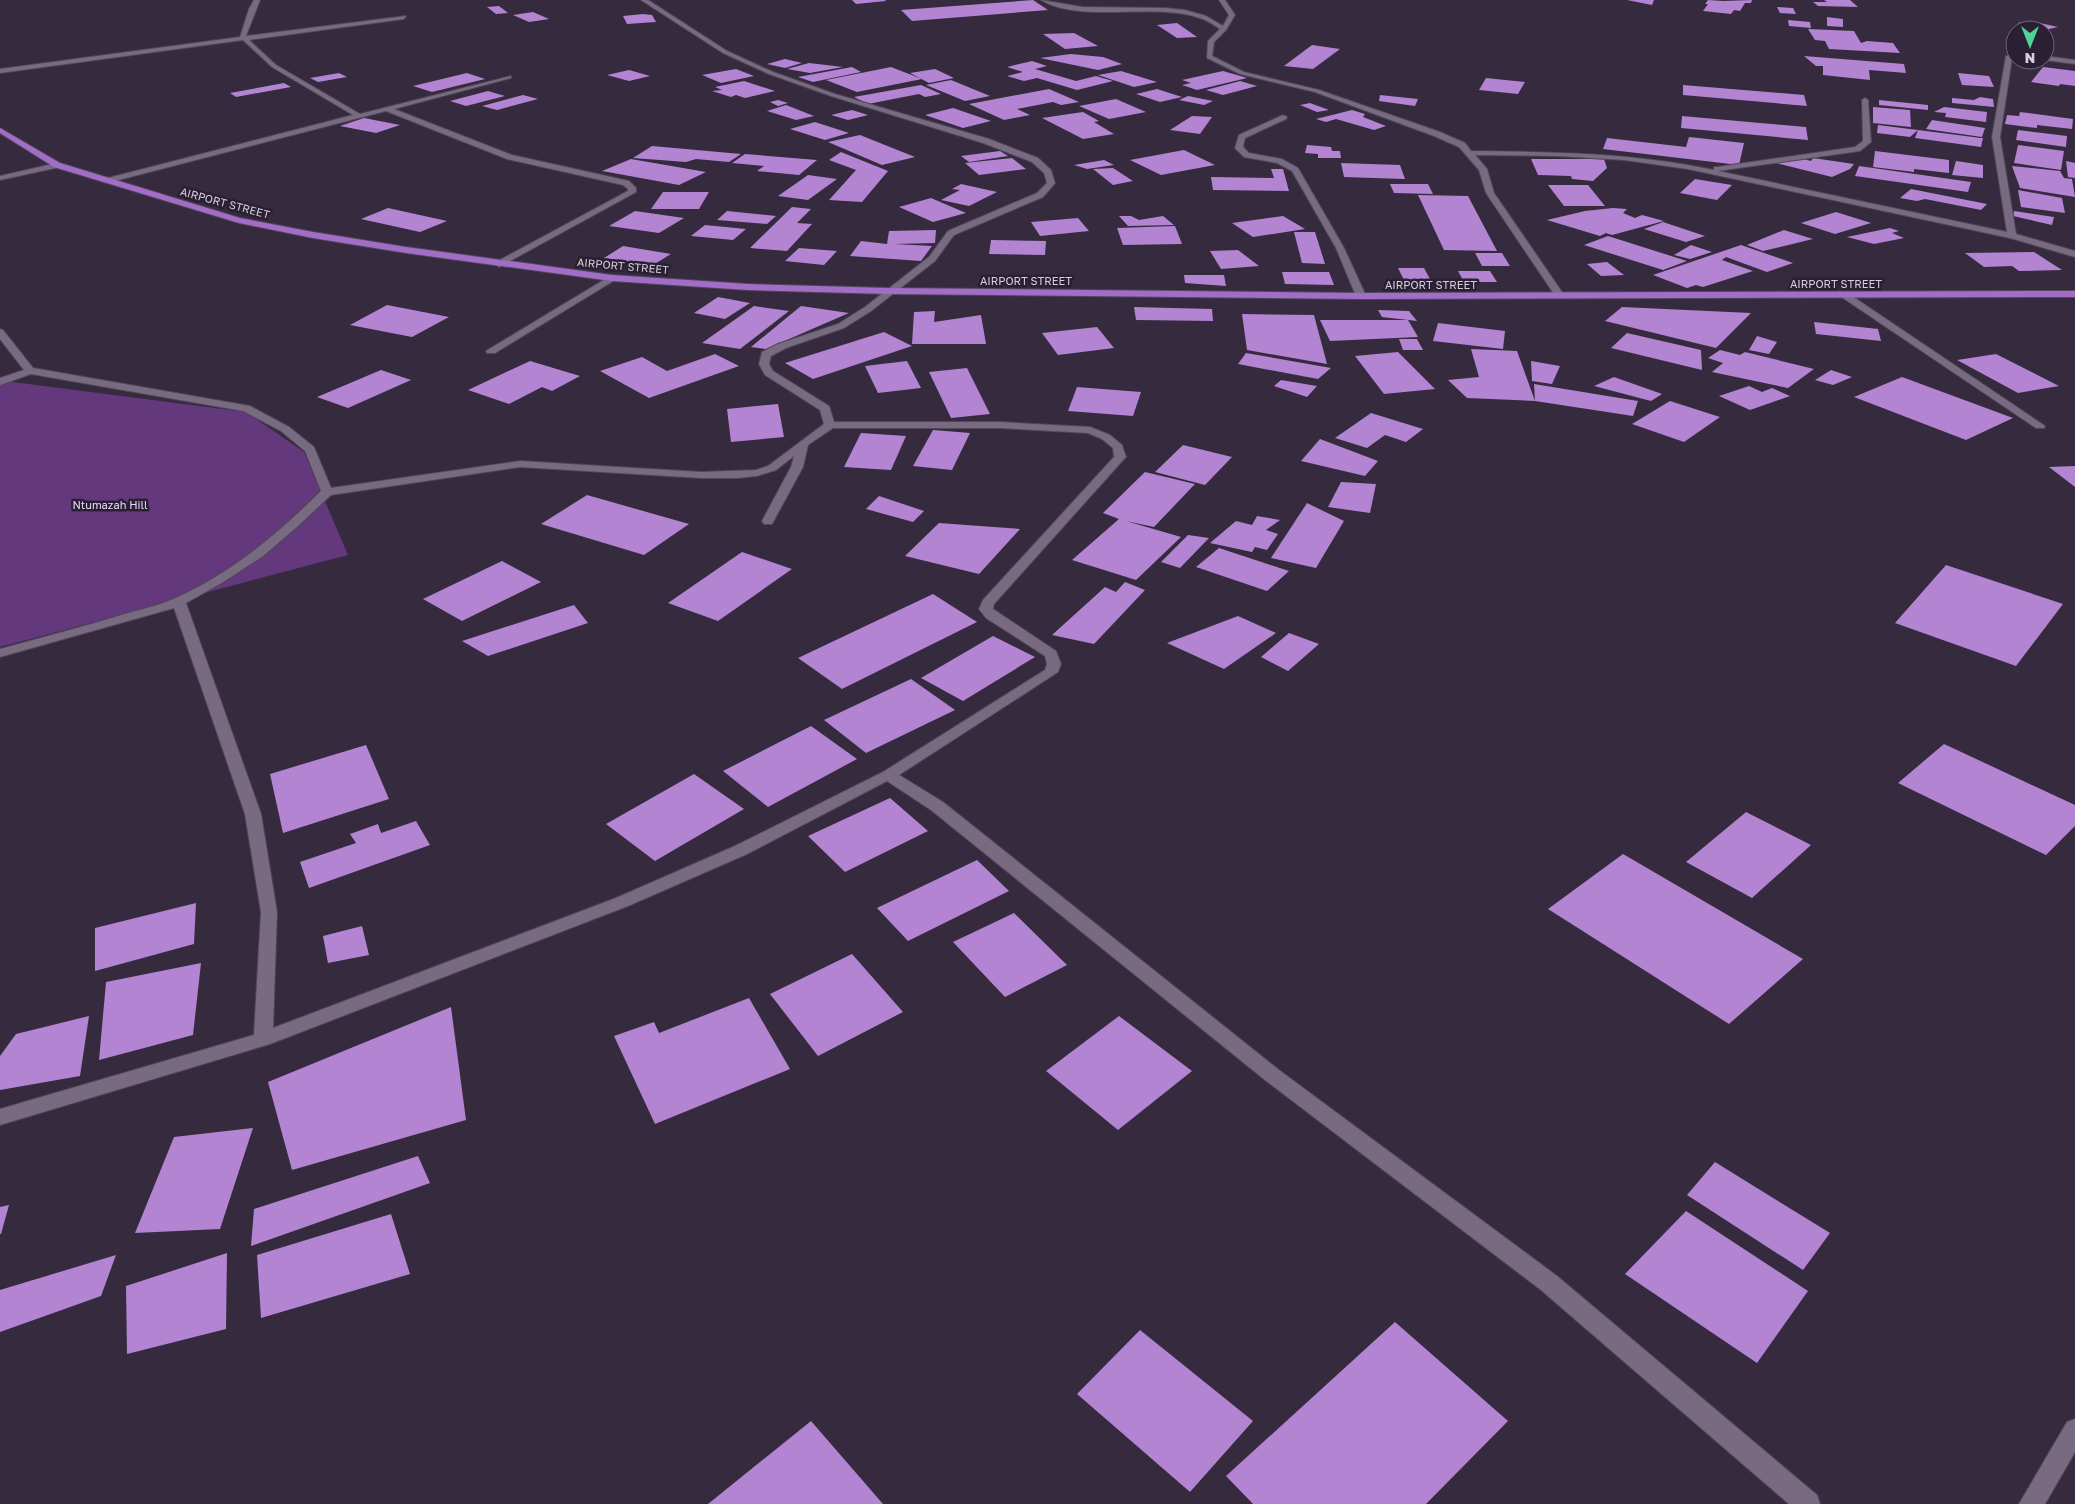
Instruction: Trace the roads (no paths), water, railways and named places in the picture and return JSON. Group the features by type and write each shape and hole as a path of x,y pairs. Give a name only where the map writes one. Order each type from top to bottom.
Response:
{"highway":[{"name":"AIRPORT STREET","path":"0,130 57,165 107,182 239,220 313,235 499,264 612,278 748,287 889,291 1361,296 2075,294"}],"street":[{"path":"243,37 257,0"},
{"path":"644,0 725,52 771,73 833,95 986,141 1035,160 1048,172 1051,183 1040,195 951,234 932,259 868,309 841,326 782,346 766,354 764,364 769,373 825,408 830,425"},
{"path":"1044,0 1064,6 1090,8 1168,9 1204,17 1224,29"},
{"path":"1222,0 1232,15 1224,29 1211,41 1209,57 1242,73 1316,92 1437,134 1462,145 1483,169 1490,193 1559,295"},
{"path":"0,71 243,37 404,17"},
{"path":"243,37 274,66 357,116"},
{"path":"2055,59 2075,62"},
{"path":"2006,70 1996,137 2012,236"},
{"path":"107,182 386,108 509,78"},
{"path":"1707,171 1857,149 1868,142 1865,100"},
{"path":"386,108 510,157 626,183 632,188 632,192 499,264"},
{"path":"1283,116 1242,137 1239,148 1247,155 1279,161 1294,170 1340,248 1361,296"},
{"path":"1469,152 1624,158 1707,171 2012,236 2075,254"},
{"path":"0,178 57,165"},
{"path":"491,351 612,278"},
{"path":"1846,296 2040,426"},
{"path":"0,332 30,371"},
{"path":"0,382 30,371 246,408 284,429 310,449 327,492"},
{"path":"0,653 95,628 179,602 273,543 304,516 327,492 520,464 701,475 757,473 772,468 830,425 1000,425 1090,430 1106,437 1118,447 1120,457 1034,554 988,602 986,609 991,615 1051,654 1054,664 1051,672 888,775 741,850 630,898 263,1039 0,1117"},
{"path":"768,521 797,466 802,444"},
{"path":"179,602 253,814 269,912 263,1039"},
{"path":"888,775 936,806 1272,1074 1549,1282 1808,1504"},
{"path":"2031,1504 2075,1430"}],"park label":[{"name":"Ntumazah Hill","path":"110,505"}]}
